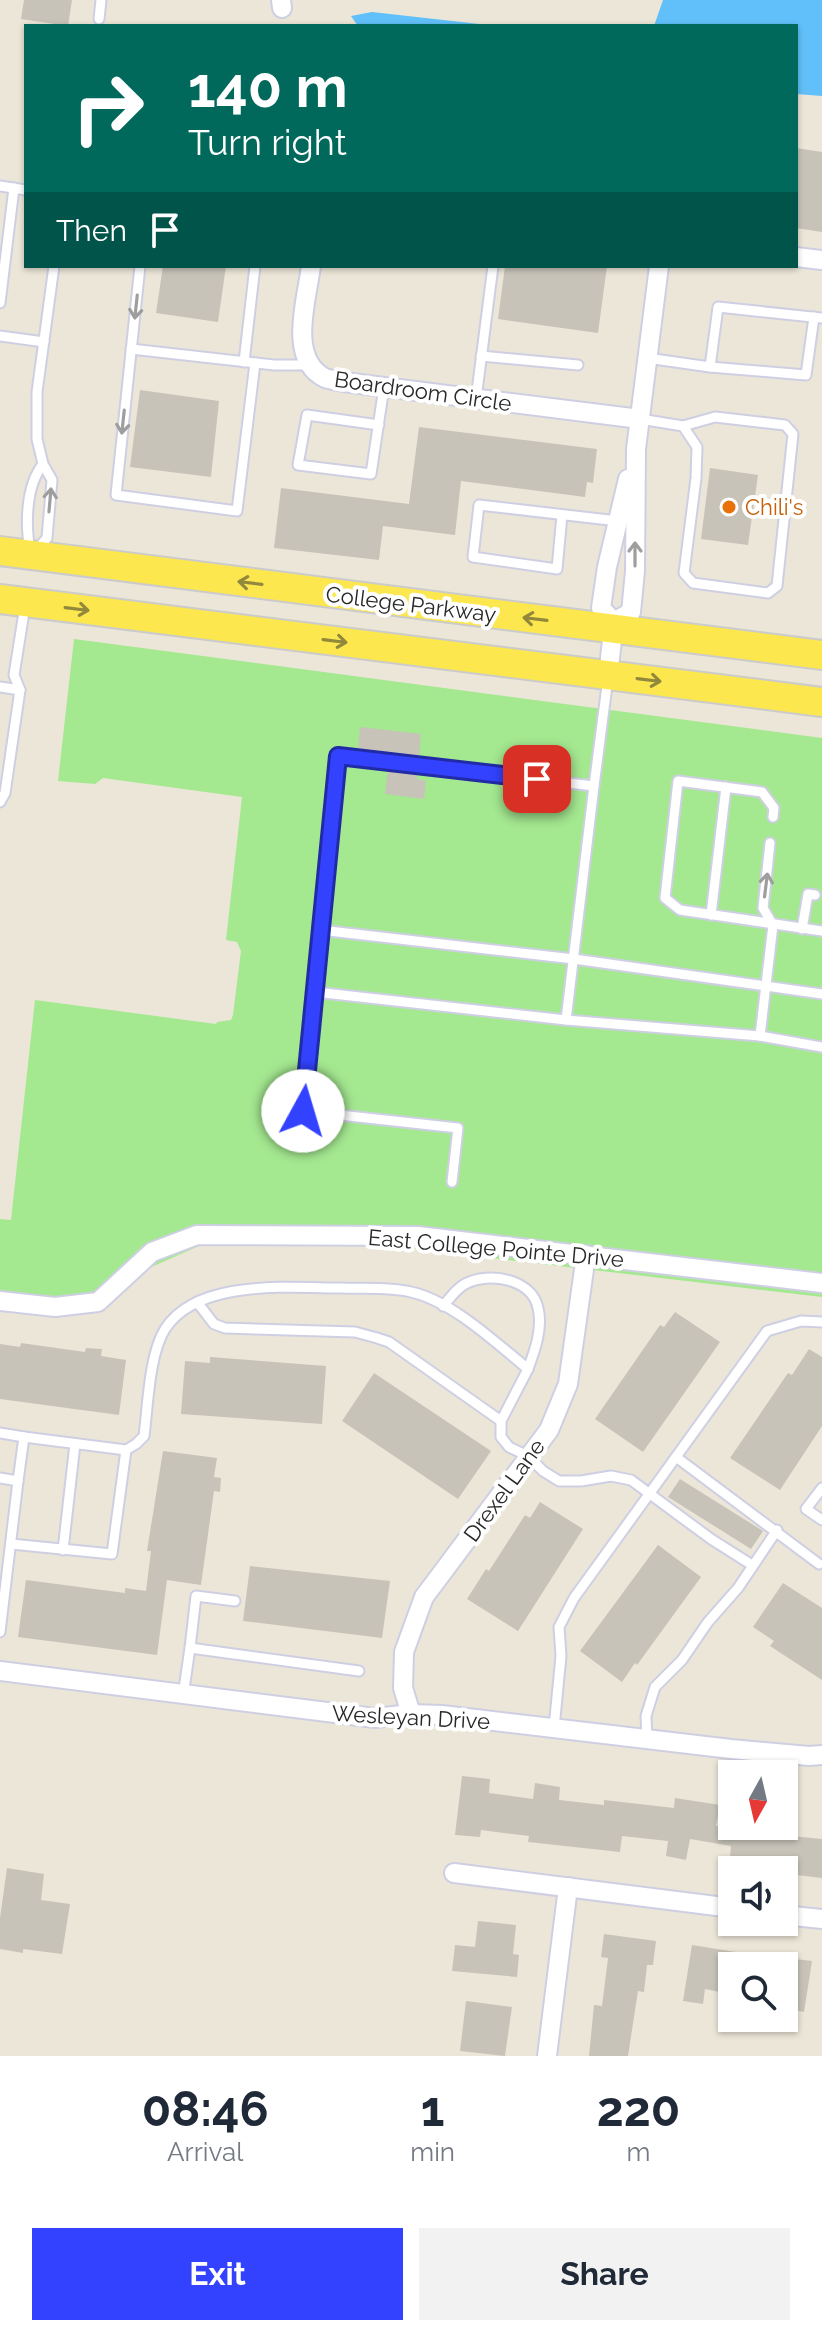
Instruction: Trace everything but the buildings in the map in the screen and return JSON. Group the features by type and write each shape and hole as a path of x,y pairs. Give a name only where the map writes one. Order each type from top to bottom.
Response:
{"main road":[{"name":"College Parkway","path":"0,551 613,626 822,655"},
{"path":"13,601 31,556"},
{"name":"College Parkway","path":"13,601 822,702"}],"street":[{"path":"798,257 822,260"},
{"name":"Boardroom Circle","path":"311,268 302,346 310,365 325,378 640,419"},
{"path":"608,676 613,626 601,608 607,567 636,449 659,268"},
{"path":"613,626 631,612 635,571 636,449"},
{"name":"East College Pointe Drive","path":"0,1301 55,1307 98,1302 152,1252 197,1235 418,1236 822,1283"},
{"name":"Drexel Lane","path":"411,1714 403,1688 404,1652 424,1597 549,1430 568,1384 586,1255"},
{"name":"Wesleyan Drive","path":"0,1671 375,1718 442,1715 746,1751 822,1755"},
{"path":"454,1873 718,1906"},
{"path":"547,2056 568,1887"},
{"path":"798,1916 822,1919"}],"lane":[{"path":"99,19 101,0"},
{"path":"0,186 24,190"},
{"path":"0,303 14,188"},
{"path":"31,556 47,538 52,480 43,464 37,439 37,392 54,268"},
{"path":"140,268 116,495 237,511 255,363"},
{"path":"244,362 255,268"},
{"path":"476,399 493,268"},
{"path":"647,358 710,367 806,375 818,318 718,307 710,367"},
{"path":"0,336 44,342"},
{"path":"131,349 255,363 310,365"},
{"path":"481,356 578,365"},
{"path":"379,425 307,415 298,465 371,474 379,425 384,387"},
{"path":"640,419 683,426 715,417 785,425 793,434 777,586 768,593 693,583 684,573 697,447 683,426"},
{"path":"31,556 27,536 33,477 43,464"},
{"path":"562,515 557,569 473,557 479,505 618,521"},
{"path":"0,802 5,793 20,690 14,675 13,601"},
{"path":"566,1020 608,676"},
{"path":"0,687 20,690"},
{"path":"452,1182 458,1128 303,1111 338,756 594,786"},
{"path":"773,817 774,808 762,792 678,781 665,898 680,910 822,931"},
{"path":"711,915 726,787"},
{"path":"760,1036 773,925 763,908 770,843"},
{"path":"802,929 808,894 815,895"},
{"path":"320,930 574,959 822,994"},
{"path":"315,992 566,1020 760,1036 822,1047"},
{"path":"443,1306 465,1284 485,1278 516,1283 529,1290 539,1310 539,1323 528,1369 501,1421 501,1437 509,1447 528,1456 559,1481 611,1476 631,1480 752,1565"},
{"path":"11,1544 112,1554 126,1450 144,1436 157,1344 177,1315 197,1302 226,1292 282,1288 411,1292 443,1306 528,1369"},
{"path":"197,1302 214,1324 225,1328 355,1332 389,1342 501,1421"},
{"path":"554,1728 561,1656 559,1627 574,1598 767,1331 801,1321 822,1322"},
{"path":"0,1433 126,1450"},
{"path":"0,1632 24,1437"},
{"path":"63,1550 75,1444"},
{"path":"676,1457 821,1563"},
{"path":"0,1478 18,1481"},
{"path":"822,1488 806,1509 822,1520"},
{"path":"647,1739 646,1716 655,1687 682,1660 708,1622 738,1588 777,1530"},
{"path":"183,1696 196,1596 235,1601"},
{"path":"190,1648 359,1671"}],"green space":[{"path":"74,639 822,738 822,1297 331,1239 208,1242 149,1268 88,1306 0,1300 0,1219 11,1220 35,1000 216,1024 231,1020 233,1015 241,951 237,942 226,940 242,797 103,778 95,784 58,781"}],"water":[{"path":"663,0 822,0 822,96 798,94 798,24 655,24"},
{"path":"372,12 479,24 357,24 351,16"}],"place":[{"name":"Chili's","path":"729,507"}],"route":[{"path":"303,1111 338,756 537,779"}]}
